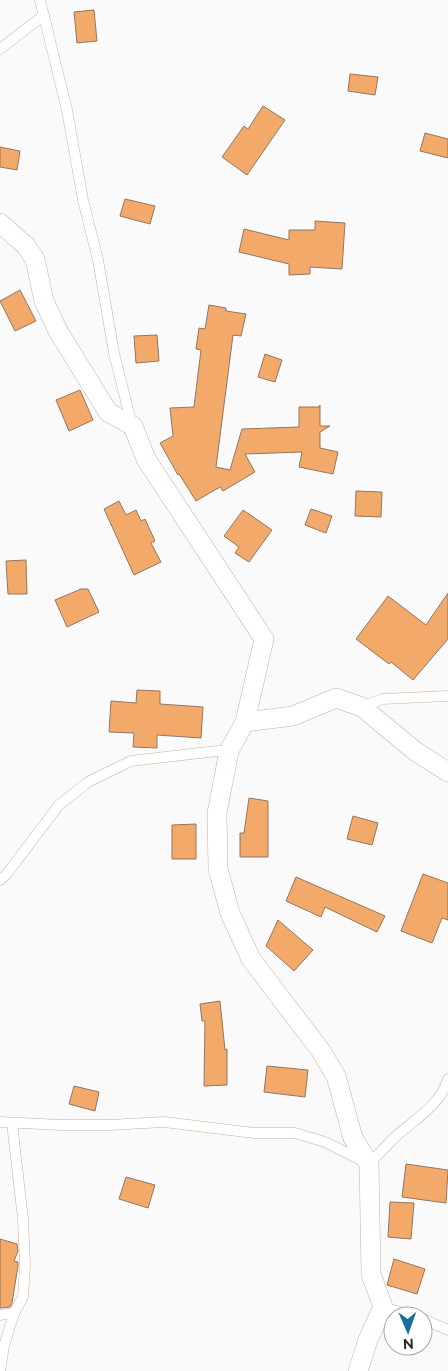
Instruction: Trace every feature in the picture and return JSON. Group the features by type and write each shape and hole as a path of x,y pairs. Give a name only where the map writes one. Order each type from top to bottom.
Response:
{"street":[{"path":"0,223 26,246 34,258 44,300 58,331 108,412 133,426 146,459 264,640 245,722 229,751 217,813 218,869 230,913 250,959 321,1051 336,1076 353,1138 368,1164 371,1274 382,1307 368,1340 358,1371"},
{"path":"245,722 293,716 336,698 362,707 416,751 448,772"}],"lane":[{"path":"40,0 67,110 83,200 98,260 114,353 133,426"},
{"path":"0,49 44,14"},
{"path":"362,707 382,699 448,696"},
{"path":"0,880 6,875 59,805 88,782 131,761 218,750 229,751"},
{"path":"0,1122 90,1125 164,1122 254,1133 295,1133 325,1142 368,1164 394,1138 426,1111 446,1088 448,1079"},
{"path":"0,1371 4,1346 14,1313 24,1297 23,1219 12,1122"},
{"path":"0,1315 14,1313"},
{"path":"433,1323 448,1330"}],"building":[{"path":"94,10 97,41 77,43 74,12"},
{"path":"350,74 378,77 375,95 348,91"},
{"path":"263,106 285,120 247,175 222,157 244,126 248,129"},
{"path":"425,133 448,139 448,158 420,151"},
{"path":"0,147 20,151 17,170 0,167"},
{"path":"125,199 155,206 150,224 120,216"},
{"path":"315,221 345,223 342,269 310,267 310,274 289,275 289,264 239,252 244,229 289,240 289,230 315,230"},
{"path":"20,290 36,321 15,331 0,301"},
{"path":"209,305 226,308 226,311 246,314 241,336 233,335 216,467 230,470 242,429 299,427 299,407 319,407 320,405 320,426 330,426 320,432 320,448 338,452 333,474 299,467 302,452 245,454 255,472 223,491 220,487 196,501 178,475 160,443 173,436 170,408 194,407 201,350 196,349 199,328 205,329"},
{"path":"157,335 159,361 136,363 134,336"},
{"path":"265,354 282,360 275,382 258,377"},
{"path":"80,390 93,420 69,431 56,400"},
{"path":"356,491 382,492 381,517 355,516"},
{"path":"119,501 126,515 136,510 141,521 145,519 155,541 151,543 161,562 134,575 104,509"},
{"path":"311,509 332,516 326,533 305,525"},
{"path":"243,510 272,530 249,562 235,553 239,547 224,536"},
{"path":"26,560 27,594 8,594 6,561"},
{"path":"81,589 88,589 99,612 67,627 55,600"},
{"path":"448,593 448,639 413,680 391,662 389,664 356,639 388,596 426,625"},
{"path":"137,690 160,691 160,704 203,707 201,738 157,735 157,748 133,747 134,733 109,732 111,701 136,703"},
{"path":"249,798 268,801 268,857 240,857 240,833 244,833"},
{"path":"353,816 378,823 372,845 347,839"},
{"path":"196,824 196,859 172,859 172,825"},
{"path":"423,874 448,883 448,920 442,918 432,943 401,931"},
{"path":"296,877 385,916 377,932 325,907 321,917 286,901"},
{"path":"278,920 313,950 294,971 266,946"},
{"path":"220,1001 225,1050 227,1049 227,1085 204,1086 205,1021 202,1021 200,1004"},
{"path":"267,1066 308,1070 305,1097 264,1092"},
{"path":"74,1086 99,1092 95,1111 69,1104"},
{"path":"406,1164 448,1170 446,1203 402,1197"},
{"path":"126,1177 155,1185 148,1208 119,1199"},
{"path":"390,1202 414,1203 411,1239 388,1237"},
{"path":"0,1239 17,1244 18,1251 14,1261 18,1262 18,1266 12,1303 10,1307 0,1308"},
{"path":"394,1259 425,1269 417,1294 387,1285"}]}
